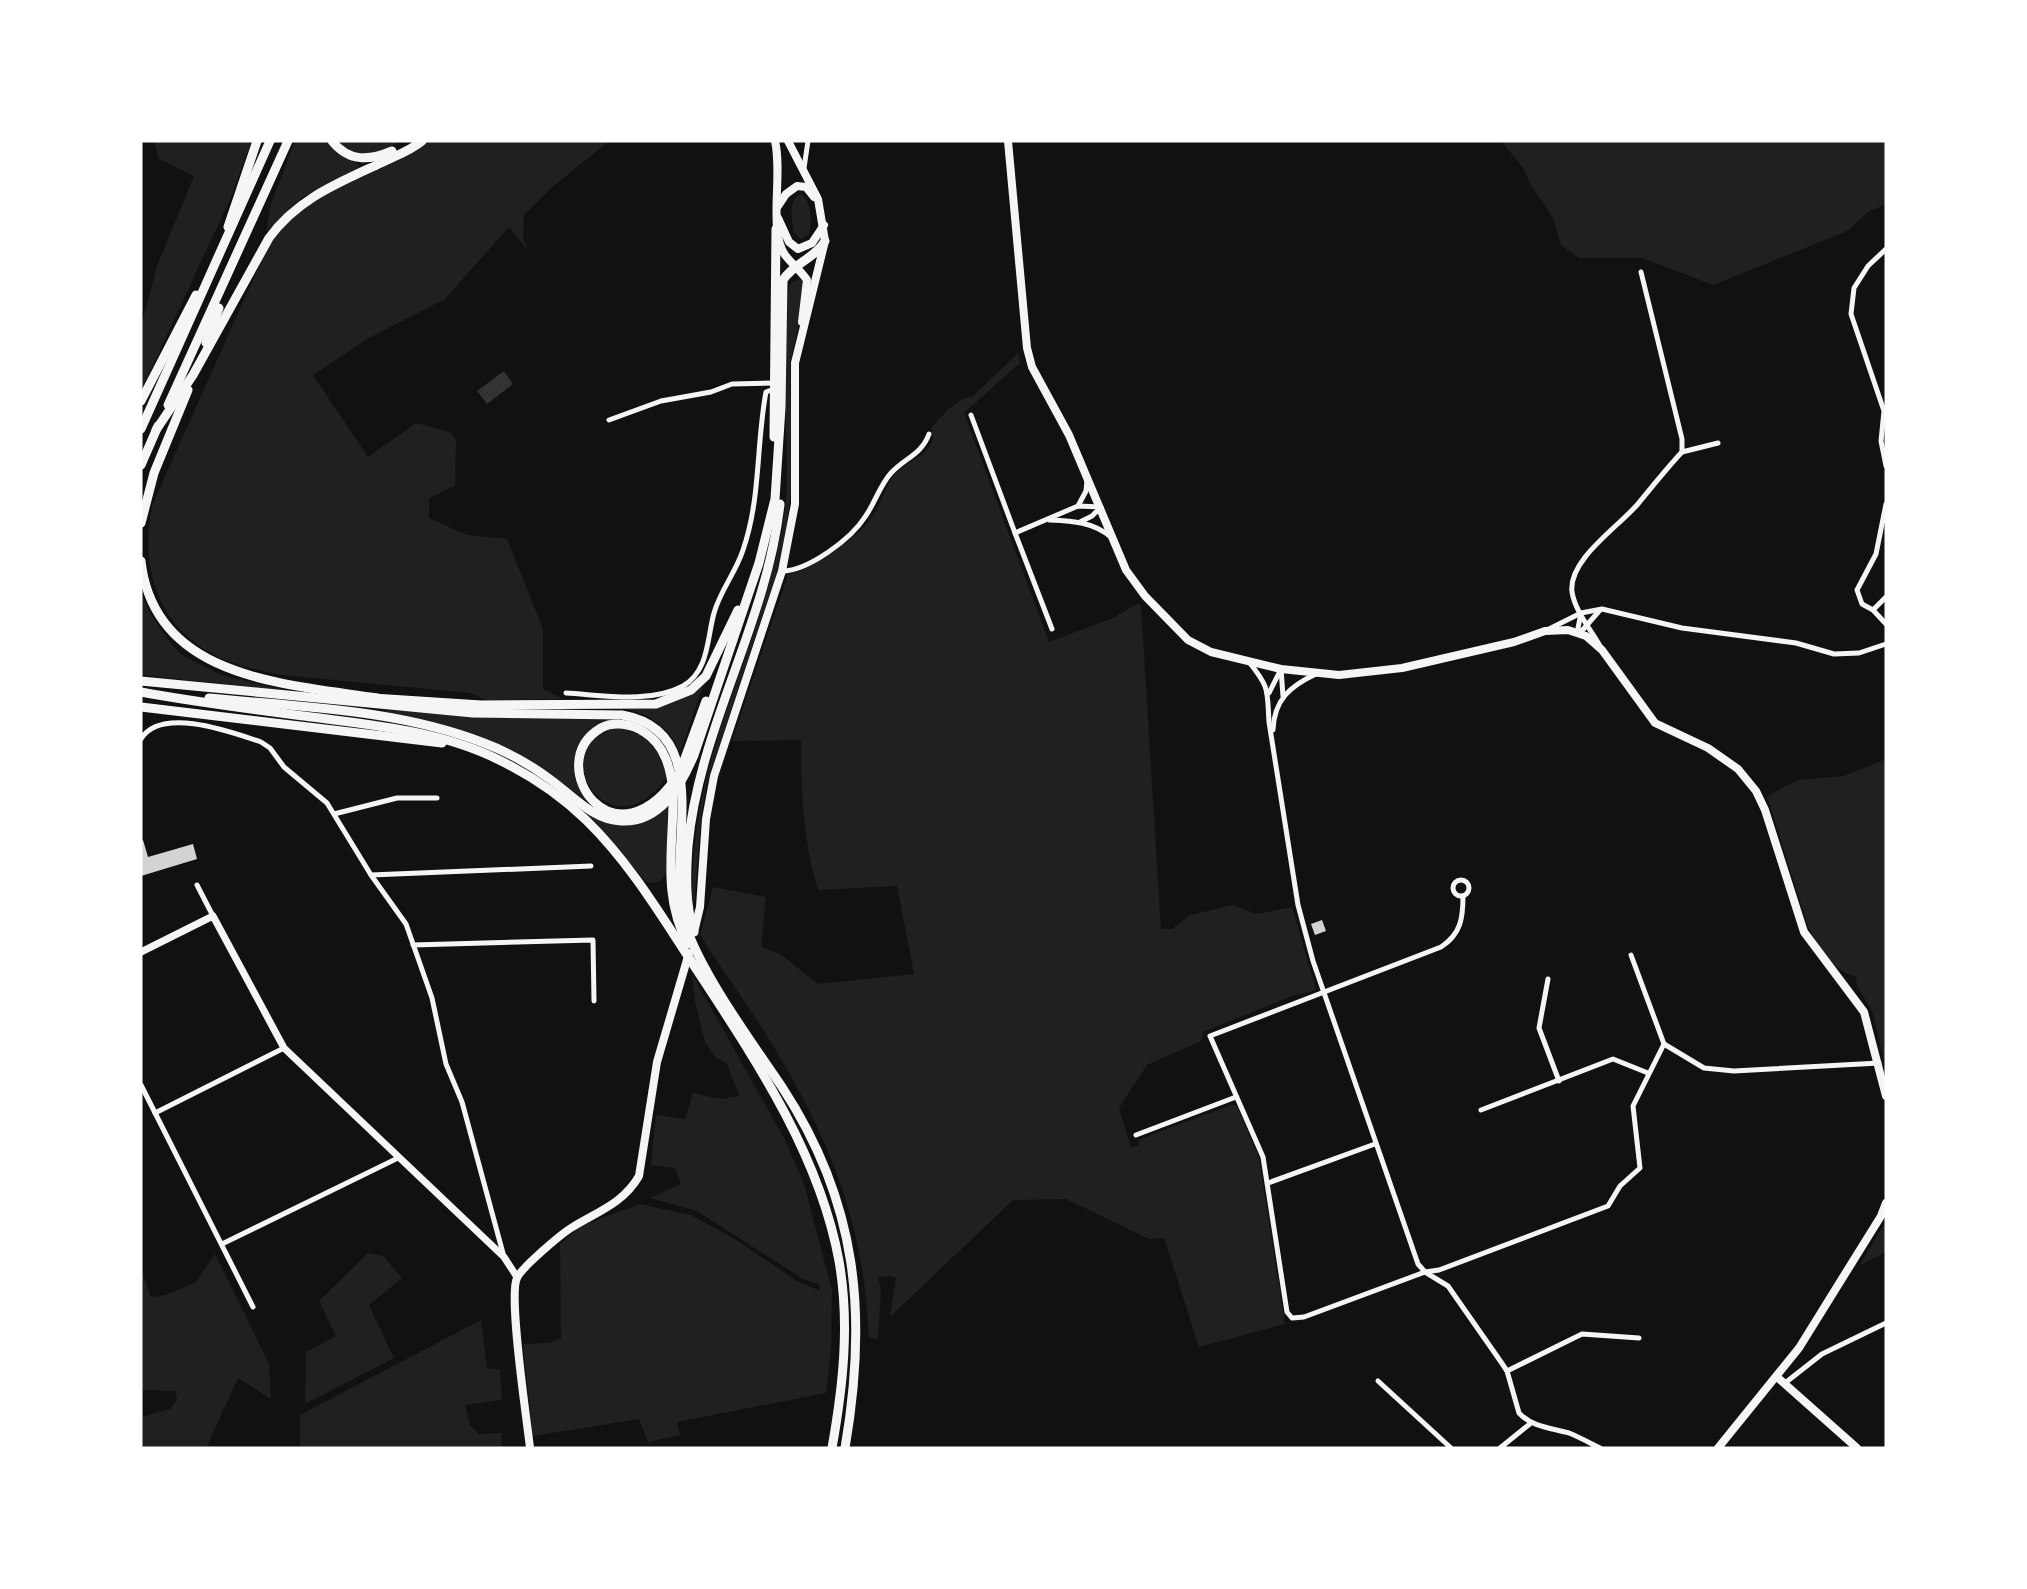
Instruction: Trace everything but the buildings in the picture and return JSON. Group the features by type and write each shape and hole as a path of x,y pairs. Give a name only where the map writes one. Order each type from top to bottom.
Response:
{"highway":[{"path":"223,248 231,214 257,141"},
{"path":"141,429 270,141"},
{"path":"141,465 288,141"},
{"path":"332,141 353,157 370,159 413,141"},
{"path":"156,430 193,375 269,238 292,211 329,187 408,150 422,141"},
{"path":"686,767 758,553 768,508 772,476 776,229"},
{"path":"141,523 154,473 173,432 247,235"},
{"path":"825,241 812,257 795,266 783,280 784,457 774,547 765,581 698,778 691,819 687,889 688,908 695,936 764,1051 829,1178 845,1230 857,1304 858,1351 845,1448"},
{"path":"141,401 186,311 212,271"},
{"path":"141,692 358,714 431,726 485,743 518,759 591,812 610,820 628,821 647,816 669,794 686,767 768,533 778,476 782,407"},
{"path":"141,561 150,592 160,613 175,634 205,658 251,677 432,709"},
{"path":"318,699 376,698 481,705 656,704 691,690 706,676 741,602"},
{"path":"141,681 473,713 622,715 642,720 659,731 671,748 681,774 683,802 677,878 685,924 715,982 784,1090"},
{"path":"141,692 221,706 392,728 456,743 514,768 545,788 585,819 633,873 707,983 792,1128 822,1196 841,1278 845,1328 842,1380 832,1448"},
{"path":"141,707 369,732 431,743 456,743"},
{"path":"669,794 639,812 620,814 606,811 592,801 580,778 579,763 583,748 593,734 605,726 630,725 651,737 666,760 673,792 669,858 672,902 678,924 707,983"}],"main road":[{"path":"530,1448 514,1290 517,1277 568,1230 622,1198 632,1189 639,1176 657,1062 697,921 702,892 706,819 714,776 782,571 795,498 795,380 808,285 785,255 776,229 779,172 775,141"},
{"path":"788,141 804,168 818,199 825,241 811,306 800,338"},
{"path":"1008,141 1027,348 1040,384 1069,435 1112,537 1135,583 1188,640 1211,652 1281,669 1316,674 1353,674 1402,668 1494,647 1545,631 1559,629 1580,633 1602,650 1655,723 1724,757 1749,779 1765,810 1804,932 1864,1012 1886,1096"},
{"path":"801,185 812,194 823,221 812,243 798,249 789,242 777,211 793,188 801,185"},
{"path":"1718,1448 1777,1377 1823,1311 1886,1203"},
{"path":"1777,1377 1857,1448"}],"street":[{"path":"804,168 808,141"},
{"path":"1886,249 1868,267 1854,288 1851,314 1884,411 1881,441 1886,466"},
{"path":"1641,272 1682,439 1682,452"},
{"path":"609,420 661,401 711,392 732,384 774,386"},
{"path":"566,693 636,696 656,694 685,685 697,673 704,660 715,609 743,551 758,490 766,392 774,386"},
{"path":"1879,396 1886,394"},
{"path":"971,415 1052,628"},
{"path":"782,571 798,569 835,547 854,532 865,518 885,481 920,452 929,434"},
{"path":"1602,650 1572,594 1574,576 1580,565 1636,506 1682,452 1718,443"},
{"path":"1078,506 1086,491 1087,476"},
{"path":"1886,504 1876,554 1857,590 1862,604 1873,610 1886,624"},
{"path":"1015,533 1078,506 1101,507"},
{"path":"1080,522 1092,516 1101,507"},
{"path":"1048,520 1080,522 1097,526 1112,537"},
{"path":"1873,610 1886,597"},
{"path":"1581,613 1578,628 1580,633 1602,609"},
{"path":"1545,631 1581,613 1602,609 1682,628 1797,643 1834,654 1859,653 1886,644"},
{"path":"1248,661 1266,684 1269,693 1269,722 1298,905 1323,993 1418,1264 1425,1272 1448,1286 1507,1371 1519,1413 1531,1423 1571,1434 1600,1448"},
{"path":"1269,693 1281,669"},
{"path":"1281,669 1283,696"},
{"path":"1273,737 1274,718 1283,696 1291,687 1316,674"},
{"path":"141,739 146,731 162,723 183,723 232,732 261,742 270,748 284,767 327,803 371,875 400,915 413,945 432,998 446,1064 462,1102 504,1257"},
{"path":"334,814 397,798 437,798"},
{"path":"371,875 591,866"},
{"path":"196,885 284,1048 504,1257 517,1277"},
{"path":"1463,896 1460,927 1450,941 1210,1036 1260,1147 1268,1183 1287,1312 1292,1318 1304,1317 1425,1272 1439,1270 1608,1206 1620,1186 1640,1168 1633,1106 1664,1044"},
{"path":"141,952 213,916"},
{"path":"413,945 593,940 594,1001"},
{"path":"1631,955 1664,1044 1704,1068 1734,1071 1879,1063"},
{"path":"1548,979 1539,1028 1559,1081"},
{"path":"155,1113 284,1048"},
{"path":"1481,1110 1613,1059 1648,1073"},
{"path":"141,1085 253,1307"},
{"path":"1136,1135 1236,1097"},
{"path":"1268,1183 1375,1144"},
{"path":"222,1244 398,1158"},
{"path":"1785,1383 1822,1354 1886,1323"},
{"path":"1507,1371 1582,1334 1639,1338"},
{"path":"1378,1381 1451,1448"},
{"path":"1500,1448 1531,1423"}],"shaded area":[{"path":"154,141 251,141 232,195 141,391 141,327 157,266 194,176 159,159"},
{"path":"295,141 326,141 335,150 361,167 301,198 266,232 271,204"},
{"path":"339,141 401,141 377,152 361,153 353,151"},
{"path":"430,141 609,141 550,189 524,215 523,239 528,250 509,227 445,299 367,339 313,375 368,457 416,423 450,432 456,440 455,486 429,498 429,518 467,535 507,539 543,629 543,689 563,699 486,700 470,693 281,675 236,664 211,653 176,625 164,608 150,568 149,525 153,503 265,253 286,223 306,207 341,187 396,162"},
{"path":"1501,141 1886,141 1886,204 1868,212 1847,231 1713,285 1642,258 1579,258 1561,245 1553,218 1530,184 1524,169"},
{"path":"801,194 805,197 809,207 811,224 809,234 801,239 794,233 792,206"},
{"path":"800,279 806,289 790,364 792,483 786,531 776,575 707,782 701,817 694,907 692,891 695,844 710,763 762,608 782,529 787,482 785,389 788,294 791,283"},
{"path":"1018,353 1020,363 964,413 1049,642 1113,618 1139,603 1141,606 1161,929 1172,929 1190,915 1233,905 1257,914 1292,907 1316,990 1292,996 1203,1032 1201,1041 1147,1065 1119,1108 1131,1147 1139,1146 1138,1140 1231,1105 1237,1106 1259,1158 1285,1324 1199,1347 1164,1238 1149,1239 1066,1199 1013,1200 890,1317 896,1278 878,1277 881,1289 878,1339 869,1338 861,1260 843,1190 830,1156 798,1089 778,1054 700,935 713,887 766,897 761,947 780,954 818,984 914,974 897,886 818,890 809,853 804,816 801,740 732,741 788,575 824,558 860,531 876,511 894,475 928,449 932,436 931,428 955,404 973,396"},
{"path":"504,371 513,384 487,404 477,391"},
{"path":"141,593 152,616 171,644 182,655 221,675 288,691 141,675"},
{"path":"704,683 680,753 671,737 659,724 627,709 649,708 677,700"},
{"path":"378,710 615,719 589,733 578,748 574,767 576,781 587,802 536,766 488,742 438,724"},
{"path":"614,728 634,732 649,742 660,757 667,777 646,799 625,806 607,803 593,791 585,775 584,757 593,740"},
{"path":"1886,759 1886,1068 1872,1011 1857,986 1856,977 1834,964 1822,950 1808,926 1767,796 1798,780 1844,776"},
{"path":"668,805 666,873 659,882 651,883 645,881 589,815 613,824"},
{"path":"692,974 785,1140 804,1184 832,1290 831,1350 826,1393 677,1422 680,1435 648,1442 639,1419 533,1436 523,1344 550,1343 561,1338 560,1244 579,1228 640,1204 691,1215 735,1239 797,1281 820,1291 819,1284 803,1279 697,1211 650,1198 681,1184 675,1168 651,1165 656,1115 685,1119 693,1093 721,1099 739,1096 727,1064 714,1056 705,1042 695,1002"},
{"path":"1886,1221 1886,1252 1859,1266"},
{"path":"368,1253 383,1256 402,1278 369,1305 394,1358 305,1404 306,1352 336,1336 319,1301"},
{"path":"215,1254 269,1363 271,1399 238,1378 207,1446 209,1448 141,1448 141,1417 170,1409 177,1400 175,1391 141,1390 141,1268 151,1297 166,1295 196,1282"},
{"path":"481,1320 487,1368 500,1370 502,1400 465,1405 470,1425 479,1434 501,1433 502,1448 300,1448 300,1415"}]}
